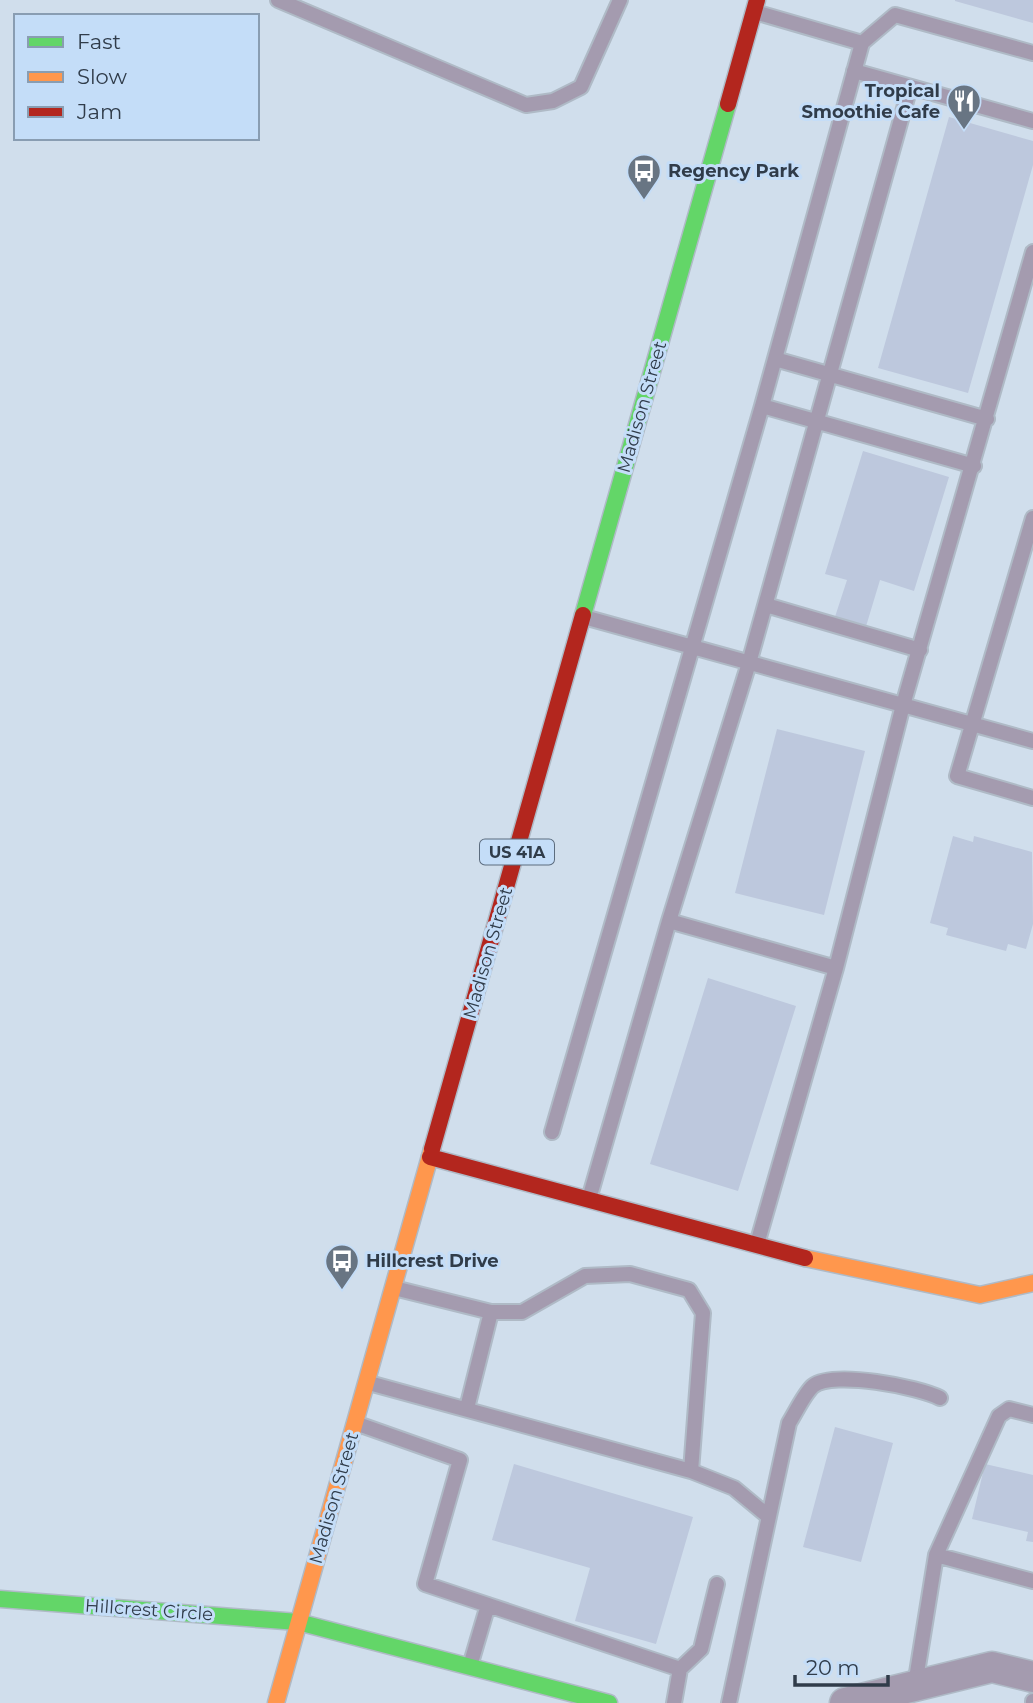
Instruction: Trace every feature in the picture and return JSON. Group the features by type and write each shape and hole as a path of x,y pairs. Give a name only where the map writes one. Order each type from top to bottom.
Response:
{"main road":[{"name":"Madison Street","path":"276,1703 756,6"},
{"path":"430,1157 811,1260 980,1295 1033,1283"},
{"name":"Hillcrest Circle","path":"0,1599 298,1622"},
{"path":"298,1622 609,1703"}],"street":[{"path":"845,1703 992,1667 1033,1676"}],"lane":[{"path":"278,0 526,105 553,101 581,87 620,0"},
{"path":"756,6 862,43"},
{"path":"552,1132 762,406 862,43 895,15 1033,53"},
{"path":"854,71 1033,121"},
{"path":"589,1200 668,921 749,663 819,422 911,87"},
{"path":"757,1245 836,968 903,705 974,466 1033,252"},
{"path":"775,359 987,419"},
{"path":"762,406 974,466"},
{"path":"1033,521 957,776 1033,798"},
{"path":"766,605 920,650"},
{"path":"583,616 1033,741"},
{"path":"668,921 836,968"},
{"path":"393,1288 491,1312 522,1312 584,1276 630,1274 689,1290 703,1313 691,1471"},
{"path":"467,1408 491,1312"},
{"path":"729,1703 789,1423 813,1386 832,1379 922,1389 940,1398"},
{"path":"366,1382 691,1471 734,1488 769,1517"},
{"path":"915,1685 936,1555 999,1416 1009,1409 1033,1415"},
{"path":"355,1423 460,1460 425,1584 680,1669"},
{"path":"936,1555 1033,1581"},
{"path":"674,1703 680,1669 701,1649 717,1584"},
{"path":"470,1667 488,1605"}],"building":[{"path":"1033,0 1033,23 955,1"},
{"path":"949,117 1033,141 1033,165 968,393 878,368"},
{"path":"863,451 949,477 914,591 880,580 864,633 833,623 847,580 825,574"},
{"path":"777,729 865,751 824,915 735,893"},
{"path":"953,836 973,842 974,836 1032,852 1033,924 1026,949 1008,944 1006,951 946,935 948,928 930,923"},
{"path":"708,978 796,1006 738,1191 650,1164"},
{"path":"835,1427 893,1443 861,1562 803,1547"},
{"path":"514,1464 693,1517 656,1644 575,1621 590,1568 492,1540"},
{"path":"985,1464 1033,1475 1033,1542 1026,1541 1028,1532 972,1519"}],"traffic: fast":[{"path":"583,615 728,104"},
{"path":"0,1599 298,1622 609,1703"}],"traffic: slow":[{"path":"276,1703 432,1149"},
{"path":"805,1258 980,1295 1033,1283"}],"traffic: jam":[{"path":"728,104 757,0"},
{"path":"432,1149 583,615"},
{"path":"430,1157 805,1258"}],"place":[{"name":"Tropical Smoothie Cafe","path":"964,131"},
{"name":"Regency Park","path":"644,201"},
{"name":"Hillcrest Drive","path":"342,1291"}]}
